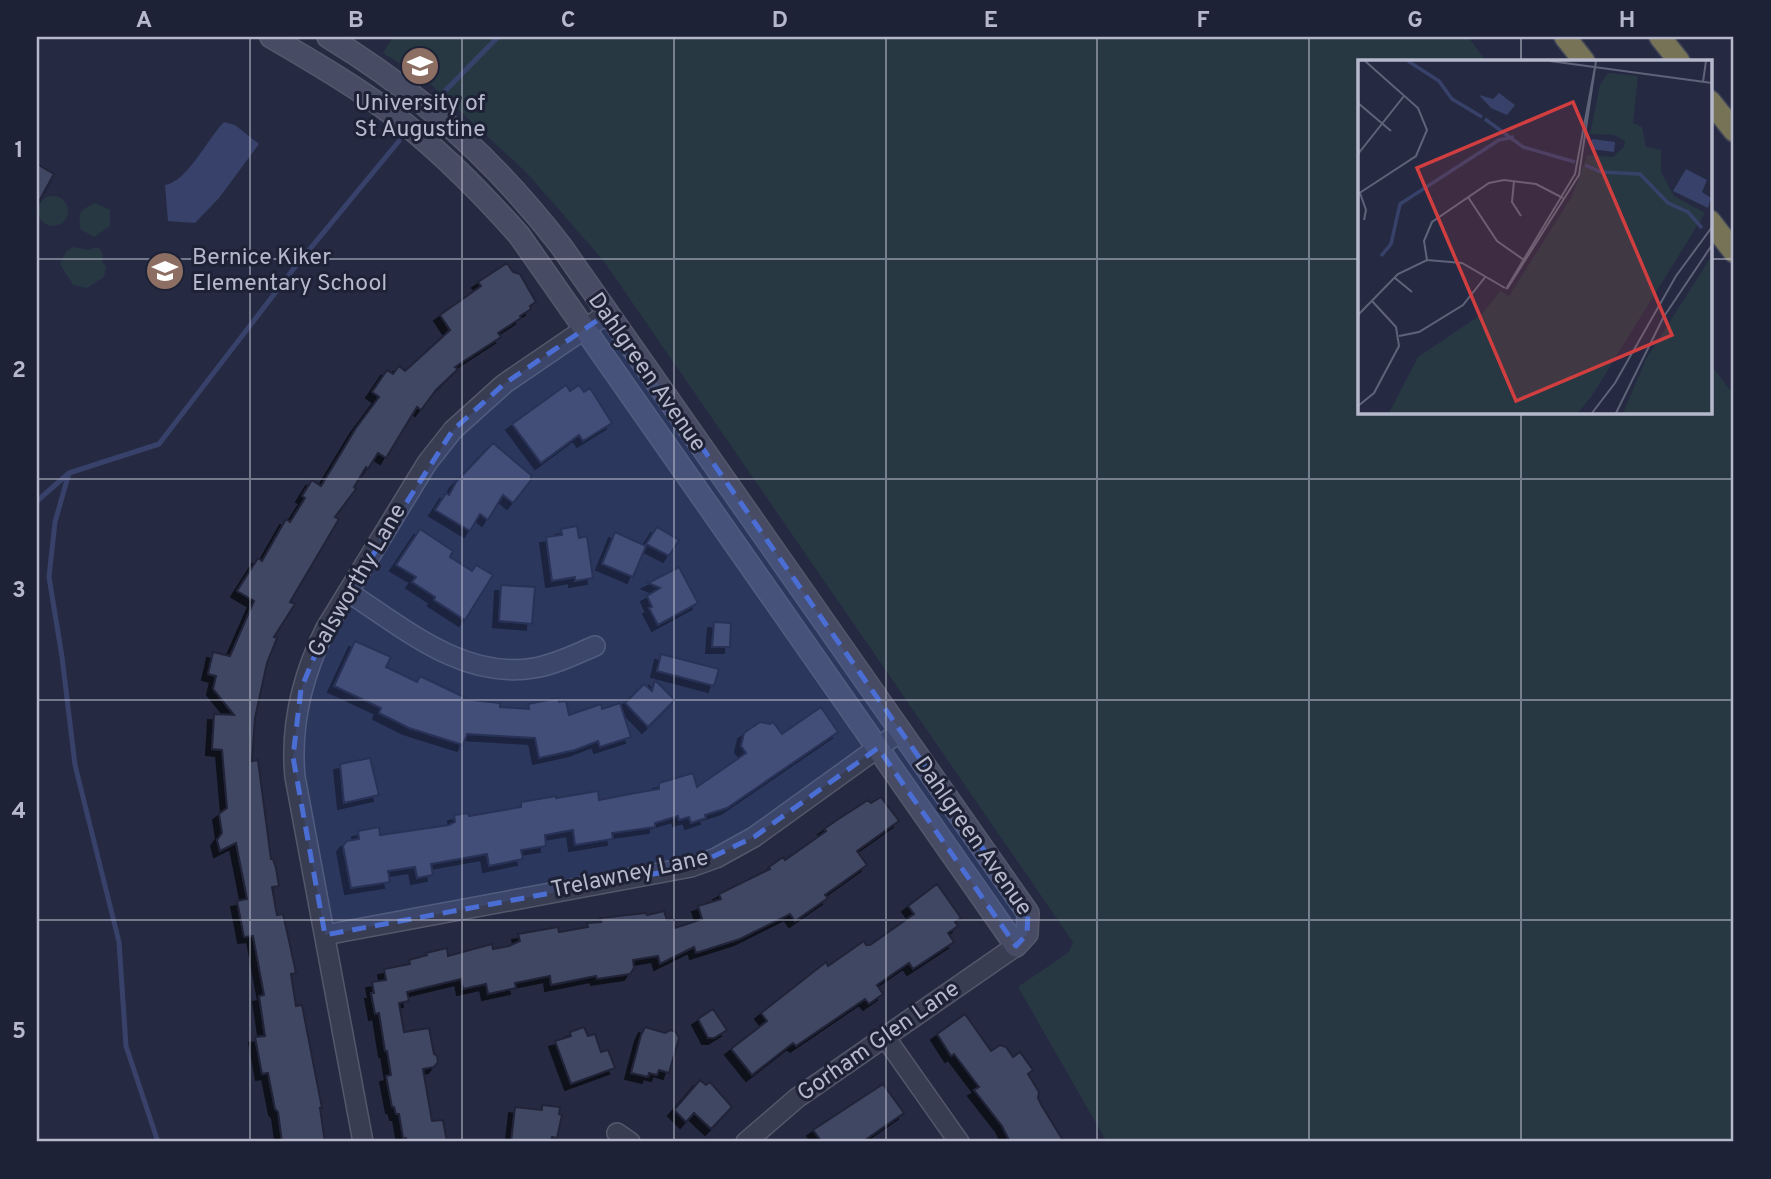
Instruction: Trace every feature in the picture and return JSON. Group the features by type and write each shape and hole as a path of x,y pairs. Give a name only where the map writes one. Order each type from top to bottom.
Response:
{"highway":[{"path":"1565,37 1583,60"},
{"path":"1660,37 1678,60"},
{"path":"1712,104 1734,131"},
{"path":"1712,224 1734,252"}],"street":[{"name":"Dahlgreen Avenue","path":"271,37 348,83 404,123 469,182 533,254 1016,946 1027,934 1027,913 541,219 489,162 413,93 328,37"},
{"name":"Galsworthy Lane","path":"363,1142 295,777 294,734 301,690 326,628 427,463 453,430 504,384 608,313"},
{"path":"348,592 446,655 481,667 501,670 536,668 595,646"},
{"name":"Trelawney Lane","path":"325,935 691,867 716,858 754,837 901,731"},
{"name":"Gorham Glen Lane","path":"746,1142 797,1098 1016,946"},
{"path":"885,1037 959,1142"}],"highlighted area":[{"path":"608,313 1028,913 1027,934 1016,946 878,748 754,837 691,867 325,935 293,757 301,689 326,628 453,430 504,384"}],"shaded area":[{"path":"393,37 1468,37 1485,60 1358,60 1358,413 1712,413 1712,366 1734,396 1734,1142 1107,1142 1018,987 1069,952 1073,942 603,260 526,172 425,79 383,53"},
{"path":"53,196 64,200 68,211 64,222 53,226 42,222 38,211 42,200"},
{"path":"95,203 110,210 110,226 94,237 80,229 80,218 83,210"},
{"path":"73,247 88,250 99,248 103,255 102,261 106,267 104,277 87,288 73,285 60,264 66,252"}],"water":[{"path":"224,122 235,125 259,144 219,198 195,223 168,221 165,185 173,182 189,168"}],"building":[{"path":"37,164 54,174 37,205"},
{"path":"507,263 513,272 520,274 536,302 521,318 498,333 501,337 455,367 458,369 436,390 421,410 417,407 386,458 378,453 368,469 366,467 354,487 356,489 335,517 339,519 290,602 295,604 274,637 277,638 267,663 255,718 252,761 258,760 271,859 276,868 279,886 272,887 277,915 283,914 296,973 291,974 296,1006 302,1005 322,1108 325,1142 282,1142 268,1073 262,1074 255,1037 265,1036 259,996 264,995 253,936 244,937 237,901 247,899 236,843 220,851 217,840 222,833 219,814 227,808 222,750 212,749 214,714 234,715 213,689 216,676 208,674 213,652 230,656 254,601 237,591 258,558 262,561 286,519 290,522 305,498 302,496 312,480 321,486 356,428 379,397 372,392 387,370 393,374 399,366 405,371 450,330 440,315 481,286 478,282"},
{"path":"566,385 570,391 579,385 584,392 590,388 612,423 583,441 579,435 541,463 512,424"},
{"path":"493,443 531,475 531,480 513,503 503,495 488,520 480,514 470,531 435,510 446,493 449,495 456,482"},
{"path":"577,526 579,538 587,536 593,578 575,581 575,577 552,581 546,537 562,535 561,529"},
{"path":"657,527 679,540 669,556 646,544"},
{"path":"420,529 453,551 450,557 472,571 476,565 493,575 465,620 434,600 435,597 412,582 416,577 396,565"},
{"path":"615,532 646,546 633,577 602,564"},
{"path":"679,567 698,603 658,625 649,608 652,607 647,596 660,588 648,583"},
{"path":"501,585 535,587 532,624 499,621"},
{"path":"714,622 731,623 730,647 712,647"},
{"path":"355,641 391,657 386,667 417,682 420,676 464,699 500,703 500,707 529,709 528,704 558,698 559,702 566,701 569,715 601,704 602,709 620,703 631,737 600,747 598,741 575,750 539,758 535,738 467,734 463,745 409,728 379,713 381,708 334,686"},
{"path":"661,654 719,669 714,686 657,671"},
{"path":"655,680 675,700 648,727 625,703 644,684 652,691"},
{"path":"821,707 838,732 727,808 705,815 706,818 691,823 689,817 679,820 678,816 655,823 655,827 612,833 613,839 575,845 573,830 545,835 546,846 521,850 523,859 489,866 487,854 431,864 433,875 417,878 415,867 388,871 390,882 351,888 343,846 347,841 359,839 358,831 379,827 380,835 449,825 455,822 454,815 468,813 469,816 521,807 521,802 556,796 598,791 599,800 659,789 659,783 693,773 697,787 746,753 741,746 744,733 760,722 773,722 782,734"},
{"path":"370,758 379,795 344,803 340,764"},
{"path":"881,797 899,821 857,851 867,865 825,895 828,898 795,921 790,914 740,939 696,953 694,947 660,964 658,956 633,960 634,968 630,974 597,979 596,976 551,985 550,976 515,983 516,988 488,994 486,984 463,989 461,979 407,992 409,1001 399,1003 404,1032 429,1028 438,1062 434,1067 423,1069 432,1121 443,1120 447,1142 407,1142 406,1138 403,1138 399,1114 396,1114 392,1107 386,1076 391,1075 387,1051 379,1013 375,1014 371,993 374,993 372,982 386,980 384,969 410,964 409,960 447,948 448,956 492,944 493,949 509,946 520,941 518,934 558,927 559,932 588,927 587,923 601,922 600,918 647,915 664,911 667,920 674,918 675,928 702,919 698,906 721,899 719,894 770,869 769,867 783,857 785,860 826,831 824,829 837,820 868,800 871,803"},
{"path":"937,884 961,918 955,922 958,926 948,933 954,942 913,969 909,963 877,985 883,994 869,1004 865,999 796,1046 793,1043 752,1075 731,1049 767,1021 761,1013 826,962 828,966 864,941 866,945 870,945 914,914 908,906"},
{"path":"713,1009 727,1030 714,1038 708,1038 698,1019"},
{"path":"965,1014 991,1051 1000,1045 1006,1047 1013,1057 1020,1052 1033,1070 1028,1074 1039,1092 1038,1098 1064,1142 1010,1142 1002,1126 974,1090 979,1087 954,1054 951,1056 937,1034"},
{"path":"584,1027 588,1036 595,1034 601,1052 608,1050 615,1068 571,1084 555,1041 571,1036 570,1032"},
{"path":"645,1027 665,1033 671,1030 676,1032 679,1038 669,1073 659,1070 657,1075 649,1073 648,1077 631,1073"},
{"path":"700,1080 706,1085 710,1082 732,1107 711,1129 694,1113 686,1122 674,1110"},
{"path":"883,1084 904,1113 862,1142 822,1142 813,1130"},
{"path":"542,1105 560,1107 559,1114 562,1115 557,1138 552,1137 551,1142 511,1142 515,1107 542,1110"}],"waterway":[{"path":"440,96 498,37"},
{"path":"37,501 69,473 159,444 295,267 399,141"},
{"path":"69,473 55,522 49,577 75,765 119,942 126,1046 158,1142"}],"place":[{"name":"University of St Augustine","path":"420,66"},
{"name":"Bernice Kiker Elementary School","path":"165,271"}]}
